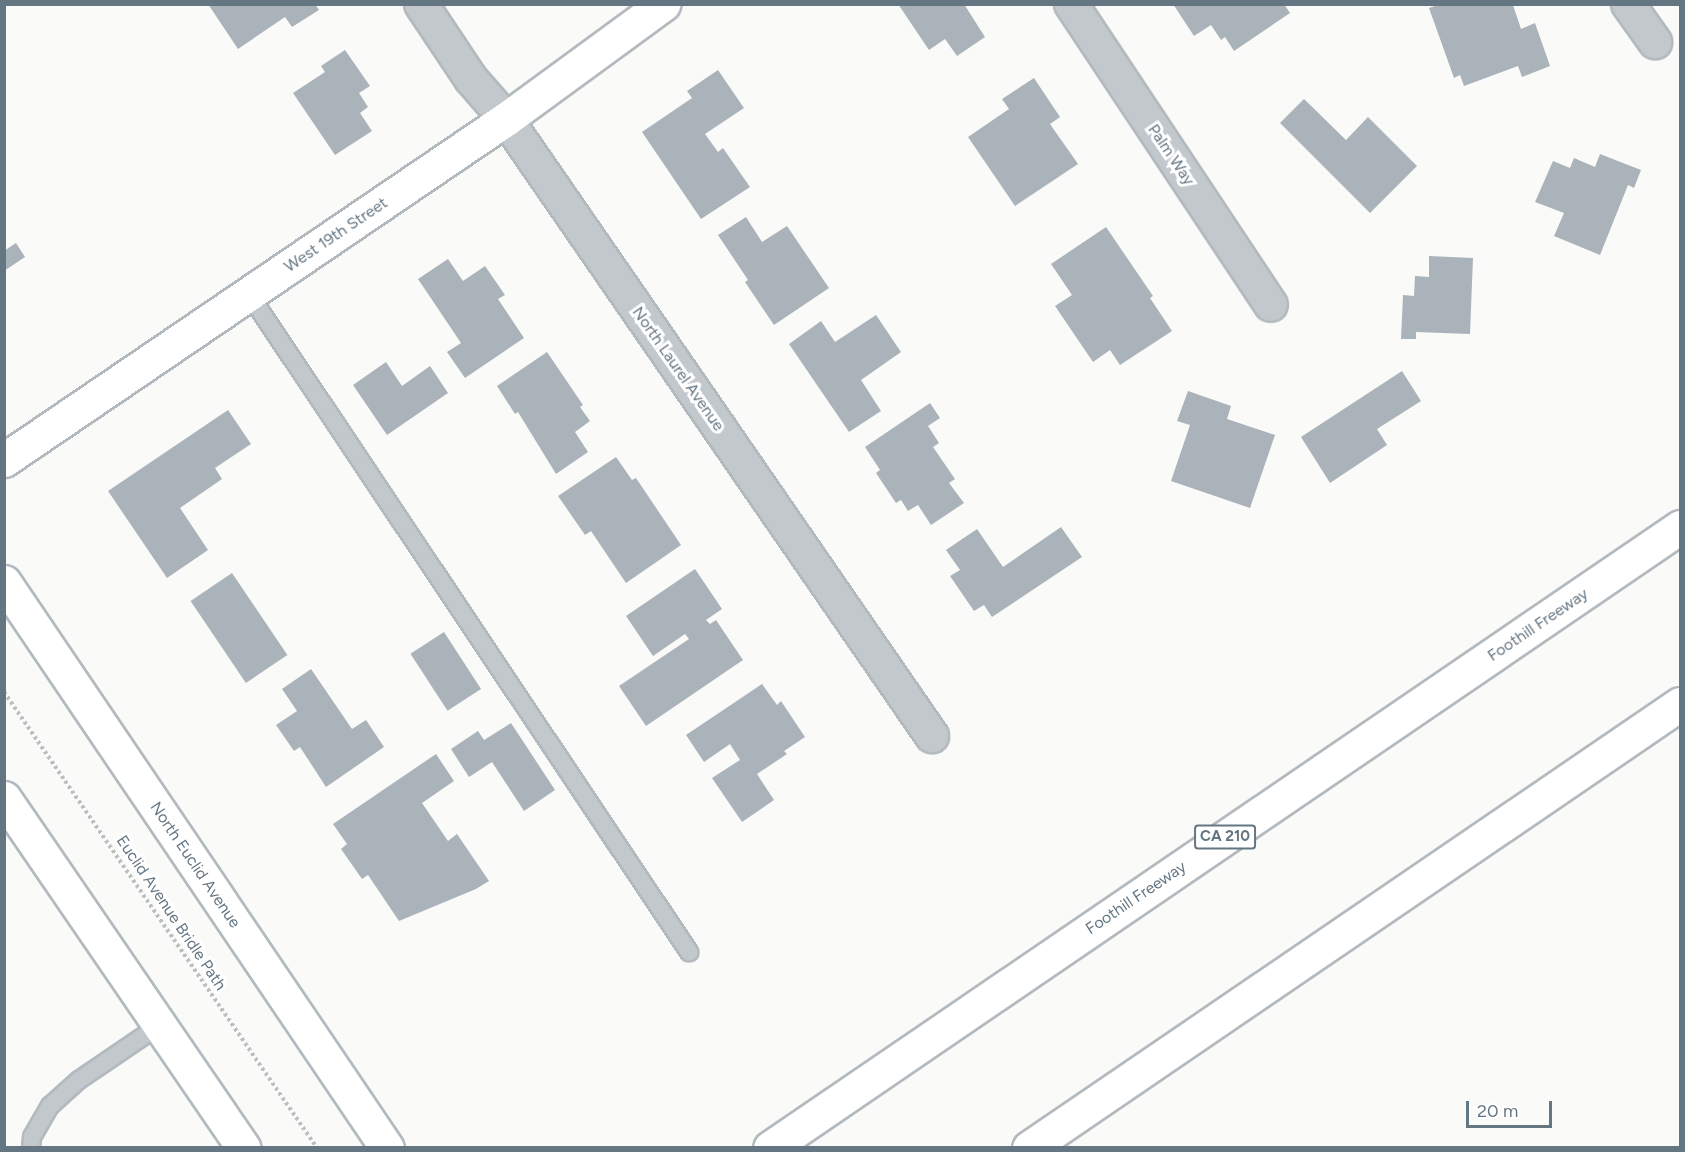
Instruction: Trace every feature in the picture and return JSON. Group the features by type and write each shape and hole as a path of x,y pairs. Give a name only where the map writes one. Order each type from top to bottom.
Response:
{"main road":[{"name":"West 19th Street","path":"4,460 507,119 663,4"},
{"name":"Foothill Freeway","path":"770,1148 1680,527"},
{"name":"North Euclid Avenue","path":"4,582 387,1148"},
{"path":"1029,1148 1680,704"},
{"path":"4,798 244,1148"}],"street":[{"name":"North Laurel Avenue","path":"421,4 471,79 507,119 932,736"},
{"name":"Palm Way","path":"1071,4 1271,304"},
{"path":"1628,4 1655,42"}],"lane":[{"path":"249,294 689,952"},
{"path":"31,1148 32,1137 50,1106 79,1080 160,1025"}],"path":[{"name":"Euclid Avenue Bridle Path","path":"4,692 317,1148"}],"building":[{"path":"208,4 315,4 319,10 292,27 285,17 238,49"},
{"path":"898,4 964,4 985,37 957,56 945,39 929,50"},
{"path":"1173,4 1284,4 1290,13 1234,51 1225,37 1221,40 1211,25 1194,36"},
{"path":"1438,5 1513,5 1521,29 1535,23 1550,66 1522,77 1518,66 1464,86 1460,75 1454,78 1429,8"},
{"path":"345,50 370,86 359,93 368,107 360,113 372,131 335,155 293,93 325,72 321,66"},
{"path":"718,70 744,108 705,134 718,152 723,148 750,187 701,219 642,132 692,98 687,91"},
{"path":"1034,78 1060,117 1050,124 1078,164 1015,206 968,137 1009,109 1002,99"},
{"path":"1304,99 1346,140 1368,117 1417,166 1370,213 1280,123"},
{"path":"1600,154 1641,170 1634,188 1628,185 1600,255 1554,236 1564,213 1535,202 1553,161 1570,168 1574,158 1595,167"},
{"path":"746,217 762,242 787,226 829,288 774,325 745,282 748,280 718,235"},
{"path":"1106,227 1153,296 1150,298 1172,331 1120,365 1110,350 1093,362 1055,306 1072,295 1051,264"},
{"path":"16,243 25,257 4,271 4,251"},
{"path":"1429,256 1473,258 1470,334 1416,332 1416,339 1401,339 1403,295 1414,296 1415,276 1429,277"},
{"path":"448,259 463,281 485,266 505,295 498,299 524,338 465,378 447,352 461,343 418,279"},
{"path":"876,315 901,352 861,380 881,411 849,432 789,344 821,321 835,342"},
{"path":"547,352 583,405 580,407 590,421 575,432 588,452 556,474 518,412 515,414 497,386"},
{"path":"386,362 402,386 430,366 448,393 387,435 353,385"},
{"path":"1402,371 1421,401 1377,429 1387,445 1330,483 1301,437"},
{"path":"1188,391 1231,406 1227,419 1275,435 1250,508 1171,481 1190,425 1177,421"},
{"path":"930,403 940,418 928,426 939,443 933,447 955,479 949,483 964,503 931,525 918,505 908,511 901,500 896,503 876,473 880,470 865,447"},
{"path":"228,410 251,444 215,468 222,479 180,508 208,550 167,578 108,491"},
{"path":"616,457 632,480 636,478 681,545 626,583 591,531 585,535 558,496"},
{"path":"1061,527 1082,557 992,617 984,605 974,611 950,576 960,570 946,550 977,529 1003,567"},
{"path":"695,569 722,609 706,620 710,624 716,620 743,660 646,726 619,686 689,639 685,634 653,656 626,616"},
{"path":"232,573 287,655 246,683 191,601"},
{"path":"444,632 481,689 447,711 410,654"},
{"path":"311,669 352,729 366,720 384,747 326,787 300,747 294,751 276,725 297,711 282,689"},
{"path":"762,684 777,705 781,701 805,737 784,751 787,754 757,774 774,800 742,822 712,778 740,760 730,744 704,762 686,735"},
{"path":"511,723 555,790 524,811 492,762 469,777 451,749 478,731 484,740"},
{"path":"436,754 454,781 422,803 448,841 457,834 489,881 476,889 399,921 368,875 362,879 341,849 347,844 333,824"}]}
